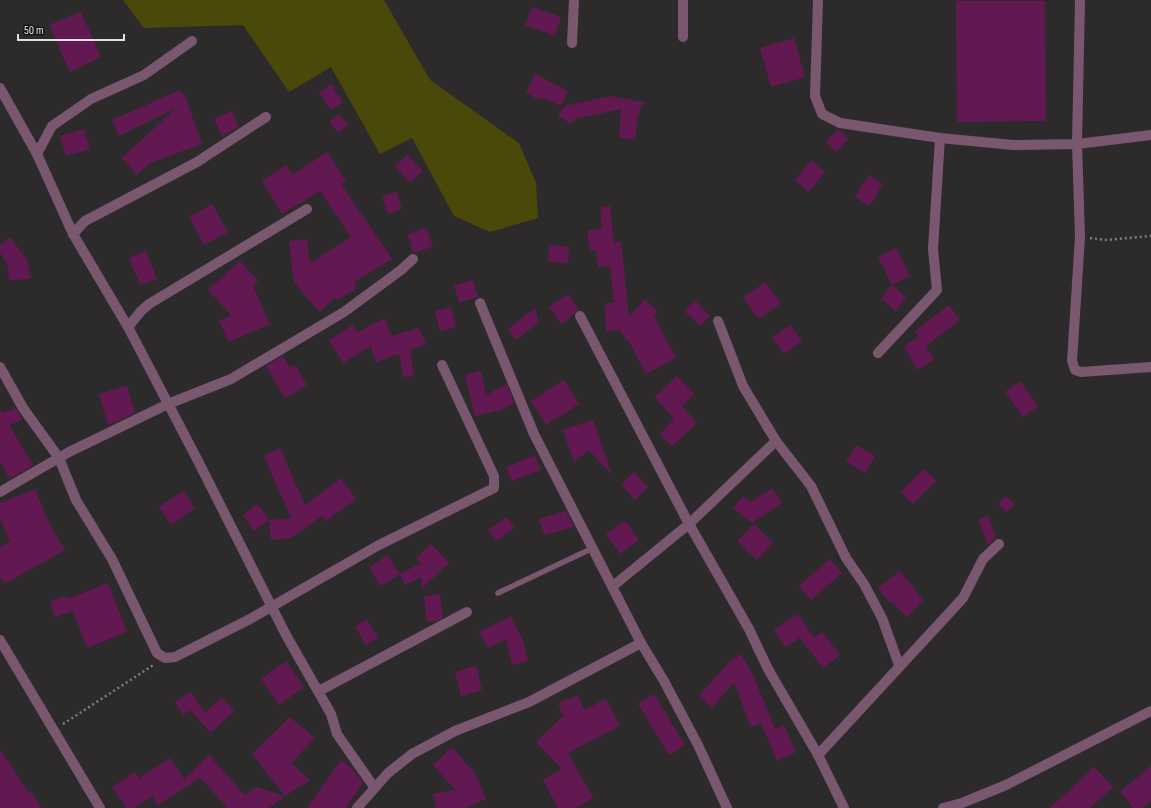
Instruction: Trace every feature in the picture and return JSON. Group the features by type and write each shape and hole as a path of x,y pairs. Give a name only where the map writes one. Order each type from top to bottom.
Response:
{"street":[{"path":"572,43 574,0"},
{"path":"683,0 683,37"},
{"path":"818,0 815,96 822,114 840,122 940,138 1013,145 1077,144 1151,135"},
{"path":"1080,0 1077,144 1080,237 1072,361 1075,370 1081,372 1151,367"},
{"path":"37,154 52,126 90,99 144,75 192,41"},
{"path":"0,88 37,154 73,234 128,327 249,559 271,606 319,692 330,714 337,734 374,787"},
{"path":"73,234 85,221 197,162 266,117"},
{"path":"878,353 937,290 933,249 940,138"},
{"path":"128,327 140,311 149,304 307,209"},
{"path":"0,492 59,458 168,404 231,379 344,312 401,270 413,259"},
{"path":"480,303 534,434 594,548 641,644 664,681 698,745 727,808"},
{"path":"580,316 689,524 748,629 768,669 818,755 844,808"},
{"path":"718,321 743,386 776,441 811,486 846,558 864,584 882,618 899,665"},
{"path":"0,367 23,408 59,458 76,500 112,559 157,653 165,658 175,657 271,606 377,546 494,488 494,476 492,471 442,365"},
{"path":"613,586 689,524 776,441"},
{"path":"818,755 962,598 983,559 998,544"},
{"path":"319,692 467,612"},
{"path":"0,640 100,808"},
{"path":"357,808 388,772 412,754 455,731 529,702 641,644"},
{"path":"943,808 962,803 1006,785 1151,711"}],"lane":[{"path":"498,593 594,548"}],"path":[{"path":"1080,237 1106,240 1151,236"},
{"path":"53,730 165,658"}],"shaded area":[{"path":"123,0 384,0 430,80 519,143 536,183 538,218 490,232 454,216 412,138 380,154 331,67 289,92 243,25 144,28"}],"building":[{"path":"956,1 1045,1 1046,121 957,122"},
{"path":"532,7 561,17 555,36 525,25"},
{"path":"81,12 101,57 70,72 49,25"},
{"path":"794,38 805,77 771,87 760,48"},
{"path":"535,74 568,91 561,106 541,97 540,100 526,93"},
{"path":"331,84 343,102 331,110 319,93"},
{"path":"180,90 182,94 184,93 202,144 150,163 137,175 122,158 176,108 119,136 112,120"},
{"path":"611,96 648,103 641,105 638,115 635,140 619,138 621,109 574,119 571,124 558,116 564,106"},
{"path":"232,111 239,127 222,136 214,119"},
{"path":"339,114 348,125 338,133 329,122"},
{"path":"84,129 90,149 66,156 60,136"},
{"path":"838,129 848,139 836,152 826,142"},
{"path":"327,152 346,181 341,184 392,259 354,282 357,288 337,300 335,298 319,312 294,282 289,241 307,239 310,263 351,237 320,191 282,214 262,181 286,165 292,175"},
{"path":"407,155 423,171 410,183 395,166"},
{"path":"811,160 825,172 809,192 795,180"},
{"path":"869,175 883,184 869,206 855,197"},
{"path":"397,192 402,209 388,214 382,196"},
{"path":"212,204 228,232 204,245 189,217"},
{"path":"610,206 614,243 621,241 629,317 645,299 658,312 654,316 676,358 646,374 631,345 619,330 606,331 605,303 614,303 610,266 598,267 596,250 590,251 587,231 602,229 600,207"},
{"path":"427,228 433,247 413,253 408,234"},
{"path":"10,237 28,261 30,279 9,280 7,263 0,253 0,245"},
{"path":"549,245 569,247 568,263 548,262"},
{"path":"896,248 910,276 892,285 878,257"},
{"path":"146,251 157,279 140,285 129,258"},
{"path":"240,261 258,281 253,286 270,324 229,342 219,321 231,315 208,290"},
{"path":"473,280 478,297 459,303 454,285"},
{"path":"765,282 781,303 759,319 743,298"},
{"path":"892,285 906,297 896,311 881,299"},
{"path":"568,294 579,310 561,324 549,307"},
{"path":"695,300 710,316 700,326 684,311"},
{"path":"949,305 960,320 926,346 934,359 917,370 904,346 919,337 915,331"},
{"path":"451,307 456,327 440,331 435,311"},
{"path":"535,308 539,322 516,340 508,329"},
{"path":"385,318 391,336 419,328 426,344 410,350 414,376 403,377 399,354 376,362 371,346 343,363 329,340 353,325 357,332"},
{"path":"790,325 802,341 784,354 772,338"},
{"path":"283,356 290,368 295,365 307,385 285,398 266,366"},
{"path":"481,371 486,395 507,384 514,403 499,411 475,416 465,375"},
{"path":"677,376 694,394 682,406 697,423 672,446 660,434 674,419 655,397"},
{"path":"564,380 579,404 546,425 531,401"},
{"path":"1020,381 1038,406 1023,417 1005,392"},
{"path":"127,386 135,413 108,425 99,394"},
{"path":"16,408 22,420 9,425 33,465 10,479 0,462 0,409 2,413"},
{"path":"593,420 612,475 589,450 574,462 563,430"},
{"path":"857,445 875,456 865,473 846,461"},
{"path":"280,448 305,505 341,478 356,499 326,521 322,516 291,538 271,540 269,520 291,518 264,456"},
{"path":"535,455 541,470 512,481 506,467"},
{"path":"924,469 936,481 913,504 901,492"},
{"path":"634,472 648,487 635,500 621,485"},
{"path":"772,488 782,503 752,523 733,508 743,496 751,502"},
{"path":"35,489 49,523 65,550 4,584 0,576 0,547 10,542 0,518 0,503"},
{"path":"183,491 195,508 171,525 159,507"},
{"path":"1005,496 1015,504 1007,512 998,504"},
{"path":"258,504 269,520 254,531 243,515"},
{"path":"566,511 574,527 544,535 539,519"},
{"path":"988,516 996,538 988,545 978,520"},
{"path":"507,517 515,528 496,541 488,530"},
{"path":"625,521 639,540 620,554 606,534"},
{"path":"754,524 773,543 757,560 737,541"},
{"path":"431,544 449,563 422,588 421,577 405,585 400,574 421,563 416,558"},
{"path":"387,555 400,574 381,586 369,568"},
{"path":"830,559 842,573 811,600 799,586"},
{"path":"900,571 923,600 907,617 892,602 890,603 878,588"},
{"path":"108,583 127,632 87,648 73,611 55,617 50,601 67,596 68,599"},
{"path":"440,594 443,618 437,621 427,622 424,596"},
{"path":"798,614 814,638 822,632 840,655 823,668 800,638 785,647 774,630"},
{"path":"511,616 523,641 528,661 512,665 506,639 488,648 479,632"},
{"path":"367,619 378,638 366,645 355,627"},
{"path":"741,654 753,675 775,729 784,725 796,752 777,761 761,723 751,727 734,682 712,708 699,696 729,662"},
{"path":"286,661 304,687 279,705 261,679"},
{"path":"476,666 482,690 461,696 455,672"},
{"path":"191,692 205,713 222,697 234,711 211,733 190,710 183,715 175,702"},
{"path":"654,694 685,745 669,755 638,704"},
{"path":"578,695 584,710 606,699 620,726 568,753 593,798 575,808 558,808 543,780 562,769 536,742 563,716 558,703"},
{"path":"290,717 315,738 291,763 310,780 285,796 252,754"},
{"path":"452,747 476,775 486,799 465,808 436,808 433,794 455,790 433,765"},
{"path":"0,749 28,792 30,791 42,808 0,808"},
{"path":"209,755 245,795 256,787 285,796 269,808 228,808 200,778 158,805 152,796 134,808 127,808 112,787 135,772 139,778 170,758 184,779"},
{"path":"341,760 353,769 363,783 346,808 307,808"},
{"path":"1151,766 1151,801 1142,808 1133,808 1120,792"},
{"path":"1094,767 1113,787 1090,808 1050,808"}]}
